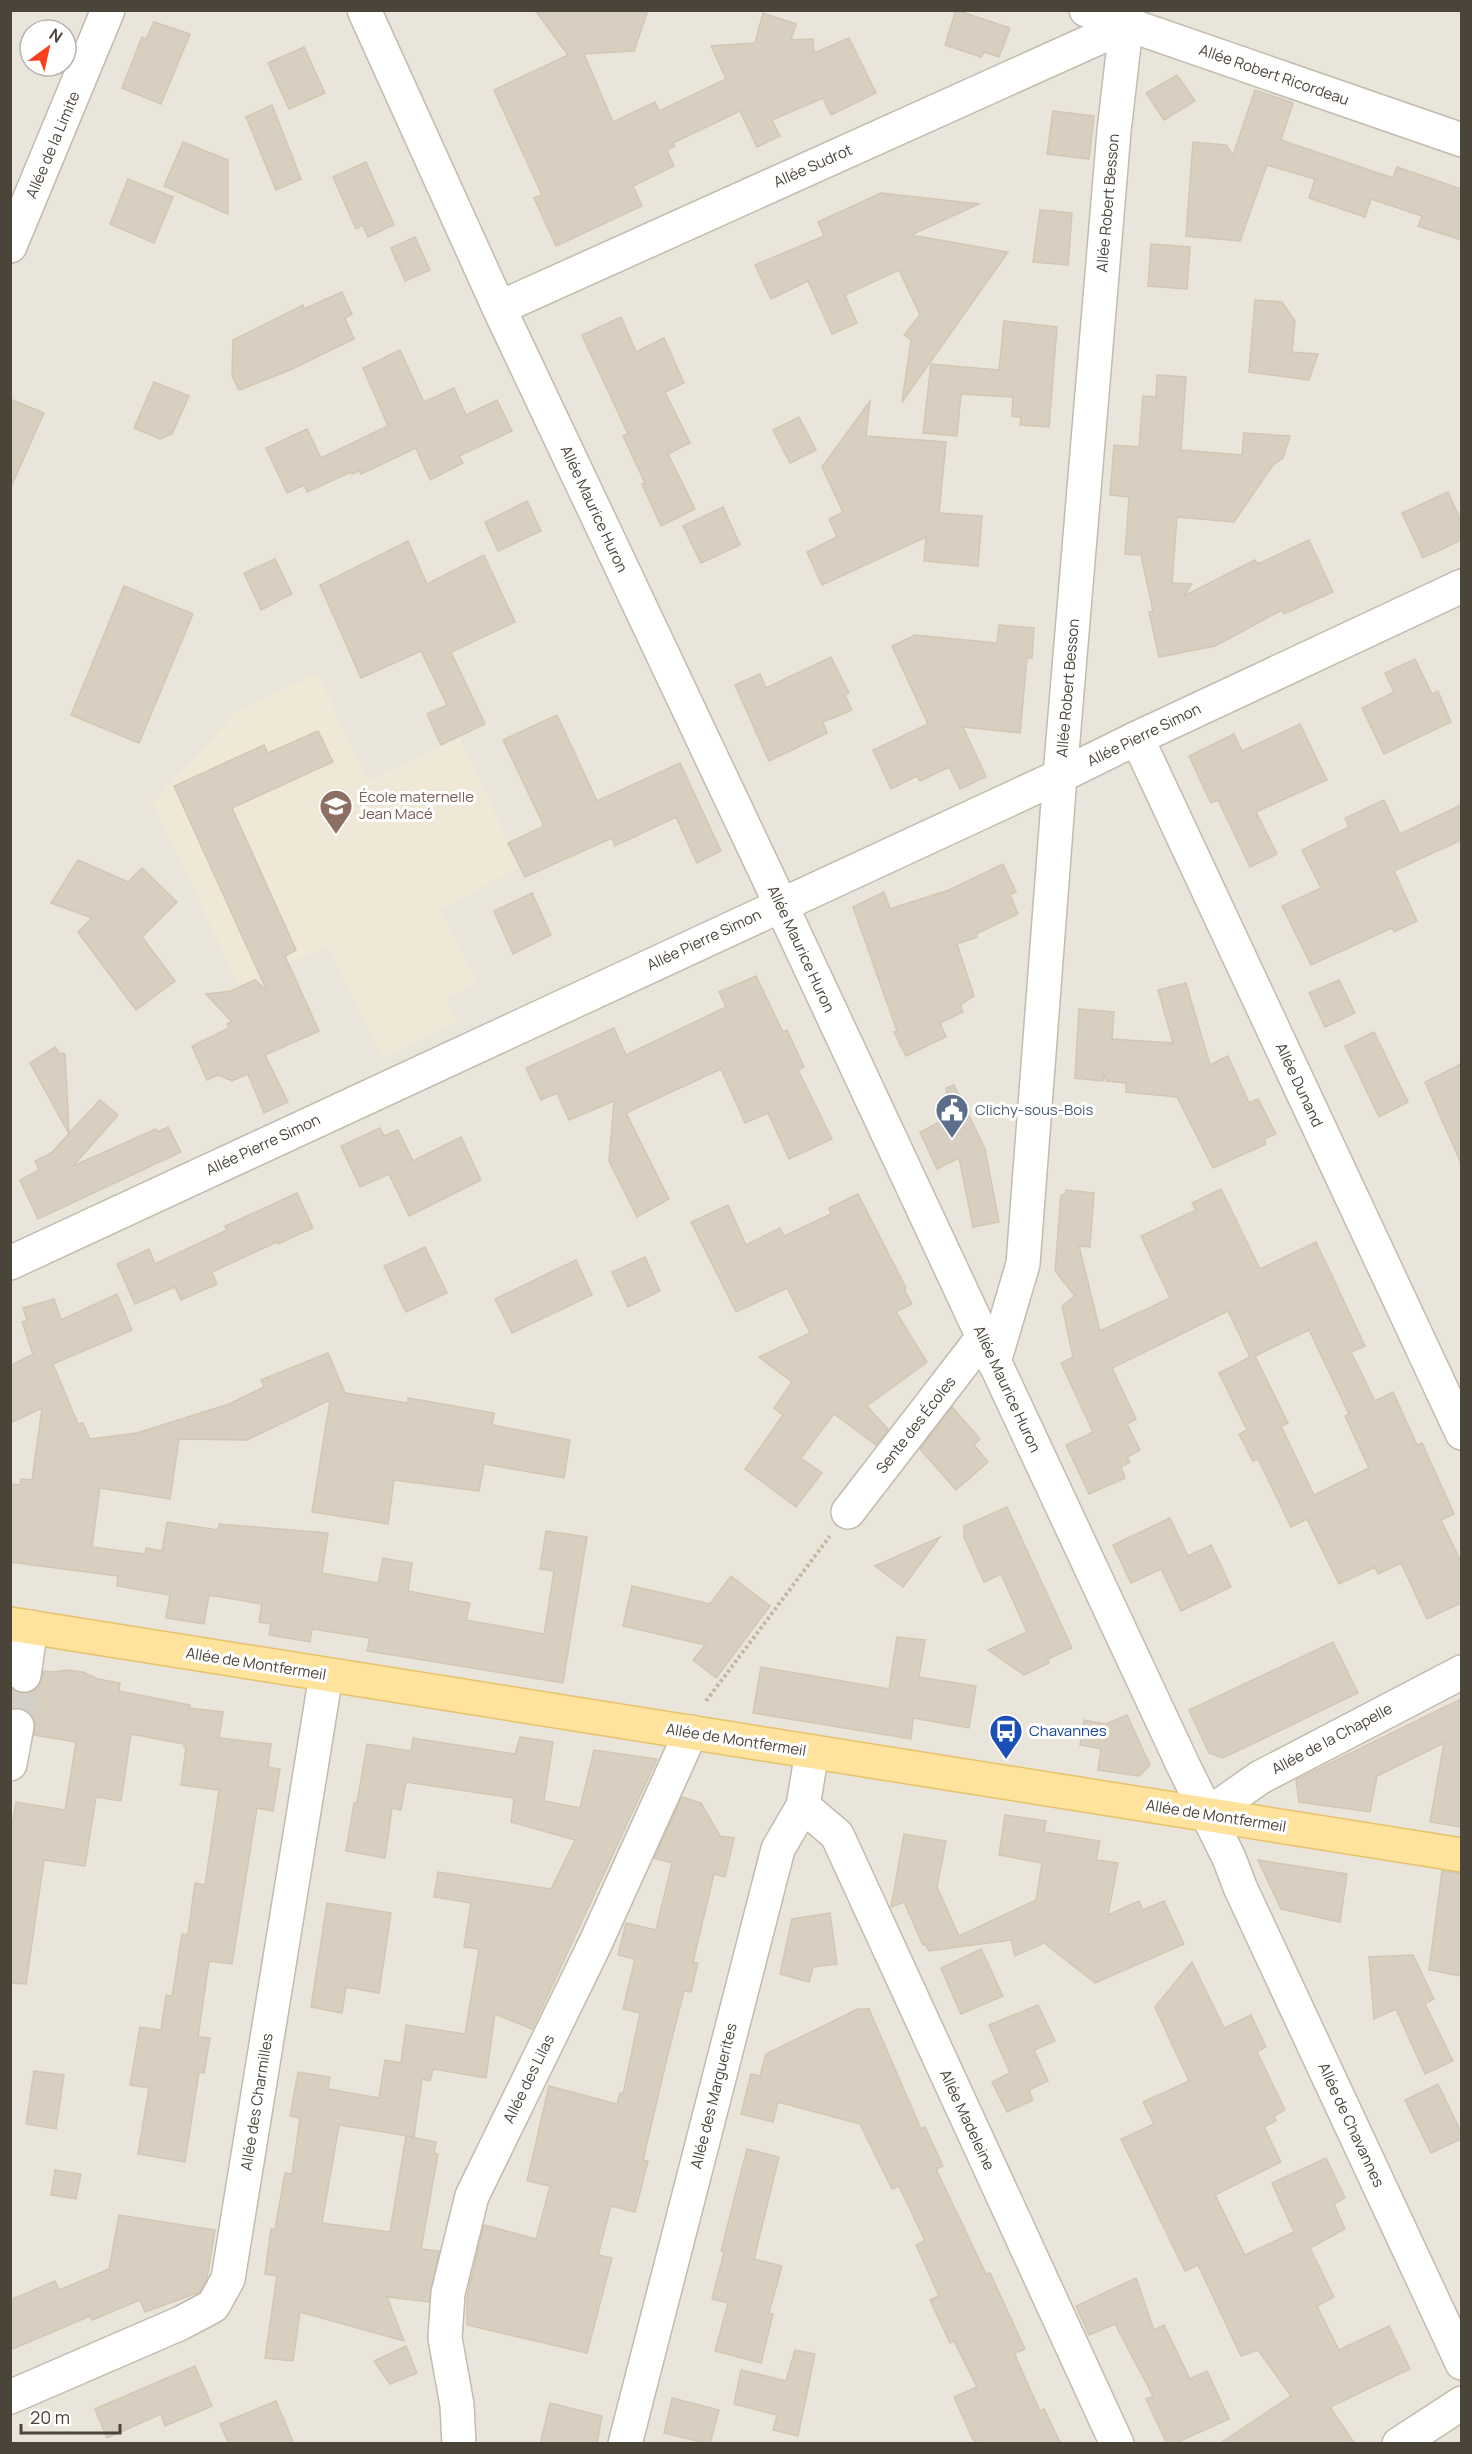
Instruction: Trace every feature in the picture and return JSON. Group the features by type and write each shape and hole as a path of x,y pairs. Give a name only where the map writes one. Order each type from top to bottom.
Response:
{"main road":[{"name":"Allée de Montfermeil","path":"21,1626 1461,1855"}],"street":[{"name":"Allée de la Limite","path":"10,246 108,10"},
{"name":"Allée Maurice Huron","path":"364,10 499,308 781,904 1208,1814 1240,1887"},
{"name":"Allée Robert Ricordeau","path":"1086,10 1127,18 1461,140"},
{"name":"Allée Sudrot","path":"499,308 1127,18"},
{"name":"Allée Robert Besson","path":"989,1350 1023,1264 1060,776 1114,131 1127,18"},
{"name":"Allée Pierre Simon","path":"10,1263 1060,776 1137,738 1460,592"},
{"name":"Allée Dunand","path":"1137,738 1461,1433"},
{"name":"Sente des Écoles","path":"848,1512 989,1350"},
{"path":"21,1626 24,1675"},
{"name":"Allée de la Chapelle","path":"1208,1814 1259,1778 1461,1672"},
{"name":"Allée des Charmilles","path":"10,2397 181,2323 213,2306 228,2279 326,1676"},
{"path":"10,1764 17,1726"},
{"name":"Allée des Lilas","path":"459,2444 457,2405 445,2338 448,2293 472,2196 595,1944 691,1732"},
{"name":"Allée des Marguerites","path":"625,2444 778,1849 803,1806 812,1752"},
{"name":"Allée Madeleine","path":"803,1806 837,1835 1117,2444"},
{"name":"Allée de Chavannes","path":"1240,1887 1461,2363"},
{"path":"1399,2444 1461,2403"}],"path":[{"path":"691,1732 704,1704 848,1512"}],"shaded area":[{"path":"11,11 1461,11 1461,2443 11,2443"},
{"name":"École maternelle Jean Macé","path":"317,674 368,780 459,737 520,867 440,909 477,984 447,999 458,1022 382,1059 328,945 239,986 153,802 238,711"}],"building":[{"path":"535,10 648,10 634,51 584,54 613,122 655,102 659,111 726,79 711,46 755,43 763,13 796,24 791,40 813,39 814,53 849,38 876,93 831,115 823,98 772,120 780,136 757,147 740,111 673,143 675,146 667,150 674,166 633,186 642,206 556,246 534,198 542,195 494,90 568,55"},
{"path":"956,10 1010,28 999,57 984,52 981,57 945,45"},
{"path":"154,22 190,34 161,104 122,88 142,37 146,39"},
{"path":"304,47 325,93 289,109 268,63"},
{"path":"1177,75 1195,101 1164,120 1146,93"},
{"path":"1255,90 1293,103 1281,140 1393,178 1397,167 1461,189 1461,240 1418,226 1422,216 1371,199 1365,217 1309,198 1315,179 1267,165 1240,241 1186,236 1193,142 1226,145 1233,155"},
{"path":"272,105 301,179 276,190 246,117"},
{"path":"1053,111 1094,116 1089,159 1047,154"},
{"path":"183,142 228,160 228,214 164,186"},
{"path":"366,162 394,225 368,237 363,225 356,229 333,177"},
{"path":"128,179 173,197 154,243 110,224"},
{"path":"881,193 979,204 911,235 1008,252 902,402 911,340 904,335 920,315 899,270 845,295 857,323 832,334 808,281 771,299 755,265 824,236 818,222"},
{"path":"1040,210 1072,213 1068,265 1033,262"},
{"path":"415,237 430,270 405,281 391,248"},
{"path":"1151,244 1190,247 1187,289 1148,286"},
{"path":"342,292 352,314 345,318 354,339 290,370 239,390 232,376 233,340 303,305 304,309"},
{"path":"1255,300 1282,302 1295,321 1292,352 1318,354 1309,380 1249,372"},
{"path":"621,317 636,352 664,338 684,383 665,392 690,443 668,454 695,509 661,526 642,484 645,483 623,436 628,434 582,335"},
{"path":"1004,321 1057,327 1049,427 1020,425 1021,417 1012,416 1013,397 961,394 957,436 923,433 931,364 999,370"},
{"path":"400,350 424,402 454,388 466,415 497,400 512,431 459,456 463,463 430,480 416,448 361,474 359,471 352,474 351,472 307,492 304,485 287,493 266,448 307,429 321,458 388,426 363,368"},
{"path":"1157,375 1186,377 1181,450 1242,455 1244,433 1290,436 1283,458 1273,465 1234,522 1177,517 1172,583 1192,584 1184,596 1255,560 1258,564 1309,540 1333,592 1284,614 1282,610 1215,646 1159,657 1149,612 1153,611 1141,555 1125,554 1129,497 1110,495 1114,445 1139,447 1143,396 1156,397"},
{"path":"154,382 189,396 172,434 160,439 134,428"},
{"path":"10,399 44,413 10,489"},
{"path":"870,401 866,436 946,442 939,513 982,516 978,566 924,561 926,537 822,585 807,552 837,537 829,519 843,512 822,467"},
{"path":"799,417 816,450 790,463 773,430"},
{"path":"1448,492 1461,521 1461,540 1423,558 1402,513"},
{"path":"527,501 541,531 498,551 485,522"},
{"path":"723,507 740,545 701,563 683,526"},
{"path":"408,541 427,584 484,555 515,622 451,652 485,724 441,745 427,714 447,705 421,651 361,678 320,585"},
{"path":"275,559 292,594 261,610 244,573"},
{"path":"124,586 193,614 139,743 71,715"},
{"path":"999,625 1034,628 1032,658 1027,658 1020,733 963,727 986,777 960,789 949,767 920,781 917,776 891,789 873,750 928,724 892,646 915,635 997,643"},
{"path":"831,657 849,693 845,695 852,710 823,722 827,733 769,761 735,685 760,674 766,688"},
{"path":"1415,659 1432,694 1438,691 1451,722 1384,754 1362,708 1394,692 1385,673"},
{"path":"557,715 597,801 680,763 721,851 697,863 676,817 615,846 612,838 525,877 508,843 544,826 503,740"},
{"path":"1300,724 1327,780 1256,812 1277,854 1250,867 1218,800 1211,803 1189,756 1234,734 1242,751"},
{"path":"318,731 333,762 232,808 296,950 285,956 319,1031 265,1055 288,1102 264,1113 248,1074 232,1081 218,1075 207,1080 192,1046 229,1028 227,1024 232,1022 206,994 231,991 255,980 267,991 174,786 264,745 268,753"},
{"path":"1384,800 1400,834 1461,805 1461,840 1394,871 1417,921 1394,932 1392,928 1311,965 1282,906 1321,888 1302,850 1349,827 1345,818"},
{"path":"78,860 128,882 142,868 177,902 142,937 175,981 136,1010 78,932 92,918 51,903"},
{"path":"1003,864 1016,892 1010,895 1018,914 976,934 977,937 957,944 974,996 960,1005 963,1012 940,1023 946,1037 906,1056 894,1032 897,1031 853,907 884,892 890,909 949,890"},
{"path":"532,893 551,935 513,954 494,911"},
{"path":"756,976 783,1032 787,1030 804,1067 798,1070 832,1139 789,1159 768,1113 745,1123 721,1069 626,1113 669,1199 637,1217 609,1161 614,1101 569,1120 557,1093 541,1100 526,1068 614,1028 626,1055 726,1007 719,992"},
{"path":"1339,980 1355,1013 1325,1027 1309,993"},
{"path":"1186,983 1210,1065 1228,1056 1249,1103 1258,1099 1276,1134 1264,1139 1266,1144 1213,1168 1177,1097 1126,1092 1126,1083 1106,1081 1104,1073 1103,1081 1075,1078 1079,1009 1114,1012 1112,1039 1173,1043 1158,990"},
{"path":"1374,1032 1408,1102 1379,1117 1345,1046"},
{"path":"55,1047 59,1053 65,1054 69,1133 100,1100 118,1115 73,1166 156,1129 158,1132 168,1127 181,1152 38,1219 20,1180 39,1170 35,1161 51,1153 69,1134 30,1063"},
{"path":"1461,1064 1461,1163 1425,1082"},
{"path":"954,1085 985,1149 999,1222 973,1227 959,1158 937,1169 920,1132 951,1116 946,1088"},
{"path":"380,1128 384,1136 398,1130 413,1161 461,1137 481,1180 409,1216 389,1174 360,1187 341,1146"},
{"path":"1221,1189 1260,1269 1316,1242 1365,1346 1351,1352 1375,1401 1393,1392 1417,1445 1422,1443 1454,1514 1441,1520 1461,1562 1461,1603 1427,1619 1401,1563 1378,1574 1375,1567 1339,1584 1307,1519 1291,1527 1258,1459 1253,1461 1239,1434 1247,1430 1219,1373 1250,1357 1228,1311 1112,1368 1136,1419 1127,1424 1140,1450 1127,1457 1130,1462 1121,1467 1125,1478 1089,1494 1066,1445 1093,1432 1061,1363 1073,1357 1062,1306 1075,1296 1055,1271 1061,1195 1066,1194 1066,1190 1094,1193 1090,1247 1079,1246 1100,1331 1170,1298 1141,1236 1196,1210 1192,1203","holes":["1309,1330 1349,1414 1345,1416 1369,1468 1314,1495 1281,1426 1288,1423 1255,1356"]},
{"path":"297,1193 313,1228 212,1272 217,1284 181,1300 175,1287 135,1304 117,1264 149,1249 155,1264 227,1230 225,1226"},
{"path":"858,1194 912,1304 896,1312 927,1362 867,1406 888,1429 876,1445 834,1414 801,1458 822,1473 796,1507 745,1469 783,1415 774,1408 792,1382 759,1357 810,1333 787,1288 736,1312 691,1222 728,1205 746,1245 780,1228 784,1236 831,1214 829,1208"},
{"path":"425,1247 447,1293 406,1312 384,1266"},
{"path":"645,1257 660,1291 628,1307 612,1272"},
{"path":"576,1260 592,1295 512,1333 495,1299"},
{"path":"117,1294 132,1330 53,1364 78,1424 83,1423 90,1439 137,1433 229,1404 264,1387 261,1380 328,1353 345,1393 408,1403 408,1398 494,1413 492,1425 570,1440 564,1478 484,1464 479,1491 394,1480 388,1524 312,1512 330,1400 247,1440 179,1439 170,1499 100,1488 92,1547 145,1554 146,1548 162,1551 167,1522 218,1530 219,1524 328,1533 322,1573 378,1583 383,1558 412,1563 408,1591 470,1603 466,1620 544,1634 554,1571 540,1569 546,1531 587,1537 563,1683 367,1651 370,1638 312,1629 310,1642 269,1635 271,1624 259,1622 262,1604 209,1595 204,1624 166,1618 170,1595 117,1586 118,1576 10,1562 10,1484 20,1485 21,1479 32,1480 42,1408 10,1423 10,1366 33,1354 22,1322 27,1320 23,1308 54,1299 61,1320"},
{"path":"952,1407 980,1439 974,1445 988,1462 956,1490 920,1449"},
{"path":"1007,1507 1072,1648 1048,1659 1049,1663 1024,1675 988,1650 1027,1632 1001,1574 984,1582 964,1537 964,1526"},
{"path":"1170,1518 1188,1556 1211,1545 1231,1587 1181,1611 1161,1569 1131,1583 1113,1545"},
{"path":"940,1537 903,1587 875,1566"},
{"path":"731,1576 770,1606 716,1678 693,1660 705,1645 623,1626 632,1586 710,1604"},
{"path":"897,1637 925,1640 919,1677 976,1686 969,1728 913,1718 911,1739 753,1713 761,1667 889,1689"},
{"path":"1333,1642 1358,1693 1223,1758 1209,1753 1189,1710"},
{"path":"44,1671 83,1672 98,1679 120,1683 119,1691 190,1705 189,1708 223,1712 219,1738 271,1744 268,1767 280,1769 273,1811 257,1808 232,1964 209,1961 198,2037 210,2038 204,2073 199,2072 185,2162 138,2154 149,2088 130,2085 140,2027 161,2030 166,1995 172,1996 182,1934 188,1935 195,1883 205,1885 219,1790 181,1785 186,1747 184,1744 131,1734 121,1801 96,1797 85,1866 44,1860 26,1984 10,1983 10,1836 16,1802 65,1810 76,1742 34,1735 35,1720 30,1712 21,1708 10,1708 10,1687 21,1693 30,1693 39,1686"},
{"path":"1461,1699 1461,1827 1430,1822 1444,1743 1377,1776 1370,1812 1299,1802 1296,1780"},
{"path":"1127,1715 1150,1765 1139,1776 1098,1770 1101,1749 1080,1745 1084,1720 1106,1724"},
{"path":"520,1737 553,1742 544,1801 580,1808 594,1750 657,1759 532,2029 495,2014 486,2078 433,2069 430,2081 422,2079 414,2137 339,2125 322,2223 390,2232 406,2136 436,2142 434,2153 438,2154 421,2249 439,2251 429,2302 387,2297 404,2341 300,2312 293,2361 265,2358 277,2276 265,2274 271,2229 275,2229 285,2173 292,2174 300,2118 290,2116 298,2072 330,2077 328,2089 379,2098 385,2060 401,2063 406,2025 465,2034 479,1949 464,1947 471,1903 434,1897 438,1872 551,1889 575,1840 511,1822 514,1798 406,1782 401,1810 392,1808 385,1858 346,1851 367,1744 411,1751 413,1738 515,1754"},
{"path":"682,1797 701,1803 720,1836 734,1838 725,1877 714,1874 693,1962 698,1963 691,1992 684,1991 667,2058 643,2160 648,2161 635,2212 611,2206 598,2255 612,2258 587,2353 467,2325 467,2296 484,2225 536,2239 550,2186 527,2181 549,2086 617,2104 620,2093 623,2094 640,2013 623,2009 635,1959 618,1955 626,1923 656,1930 672,1863 654,1858"},
{"path":"1005,1815 1046,1821 1044,1832 1100,1841 1096,1860 1118,1863 1108,1915 1139,1901 1143,1910 1164,1901 1184,1944 1095,1983 1044,1943 1015,1956 1011,1940 929,1951 925,1944 923,1945 904,1902 891,1907 904,1834 946,1841 937,1887 959,1936 1036,1900 1042,1863 999,1855"},
{"path":"1258,1860 1347,1874 1340,1922 1281,1909"},
{"path":"1442,1871 1461,1873 1461,1976 1429,1970"},
{"path":"327,1903 391,1913 379,1993 346,1987 342,2013 311,2007"},
{"path":"830,1913 837,1964 813,1967 809,1982 780,1974 792,1919"},
{"path":"981,1949 1003,1996 961,2014 941,1968"},
{"path":"1413,1955 1434,1999 1425,2004 1453,2061 1425,2074 1396,2009 1374,2019 1369,1957"},
{"path":"1192,1962 1224,2028 1251,2015 1266,2047 1257,2052 1285,2110 1274,2116 1276,2121 1264,2127 1281,2162 1215,2195 1245,2255 1294,2232 1272,2183 1326,2158 1345,2198 1334,2204 1345,2229 1310,2248 1334,2297 1317,2306 1339,2350 1389,2326 1410,2369 1330,2407 1355,2444 1219,2444 1291,2396 1258,2350 1241,2356 1198,2265 1185,2271 1121,2139 1154,2124 1143,2102 1189,2081 1155,2007"},
{"path":"1038,2005 1055,2041 1034,2050 1048,2081 1029,2090 1033,2100 1007,2112 992,2082 1010,2073 989,2025"},
{"path":"858,2009 869,2009 921,2129 925,2127 943,2166 936,2169 986,2274 990,2273 1025,2349 1015,2353 1017,2360 1040,2411 1044,2409 1061,2444 981,2444 979,2440 974,2442 954,2397 977,2387 954,2341 950,2343 930,2300 939,2296 916,2245 925,2241 899,2186 892,2189 860,2124 778,2102 773,2122 741,2114 751,2074 760,2076 766,2054"},
{"path":"34,2071 64,2075 56,2129 26,2124"},
{"path":"1438,2084 1461,2132 1461,2139 1431,2153 1405,2100"},
{"path":"747,2149 779,2157 754,2259 782,2266 769,2313 773,2314 761,2363 715,2351 728,2303 712,2299 724,2252 721,2251"},
{"path":"55,2170 81,2174 76,2199 51,2195"},
{"path":"119,2215 215,2230 207,2279 200,2292 145,2312 140,2300 92,2320 90,2316 10,2350 10,2300 55,2281 59,2290 109,2269"},
{"path":"1136,2278 1154,2330 1164,2325 1190,2379 1207,2371 1229,2419 1174,2444 1167,2444 1146,2399 1153,2396 1115,2324 1089,2335 1076,2306"},
{"path":"406,2346 417,2373 390,2384 374,2361"},
{"path":"795,2350 815,2354 798,2436 773,2430 777,2415 734,2404 741,2370 786,2381"},
{"path":"195,2366 212,2406 165,2426 161,2414 107,2438 95,2409"},
{"path":"672,2398 719,2410 710,2444 664,2433"},
{"path":"276,2401 294,2444 229,2444 220,2424"},
{"path":"550,2403 602,2416 597,2444 540,2444"}],"tunnel":[{"path":"17,1726 24,1675"}],"place":[{"name":"École maternelle Jean Macé","path":"336,835"},
{"name":"Clichy-sous-Bois","path":"952,1139"},
{"name":"Chavannes","path":"1006,1760"}]}
